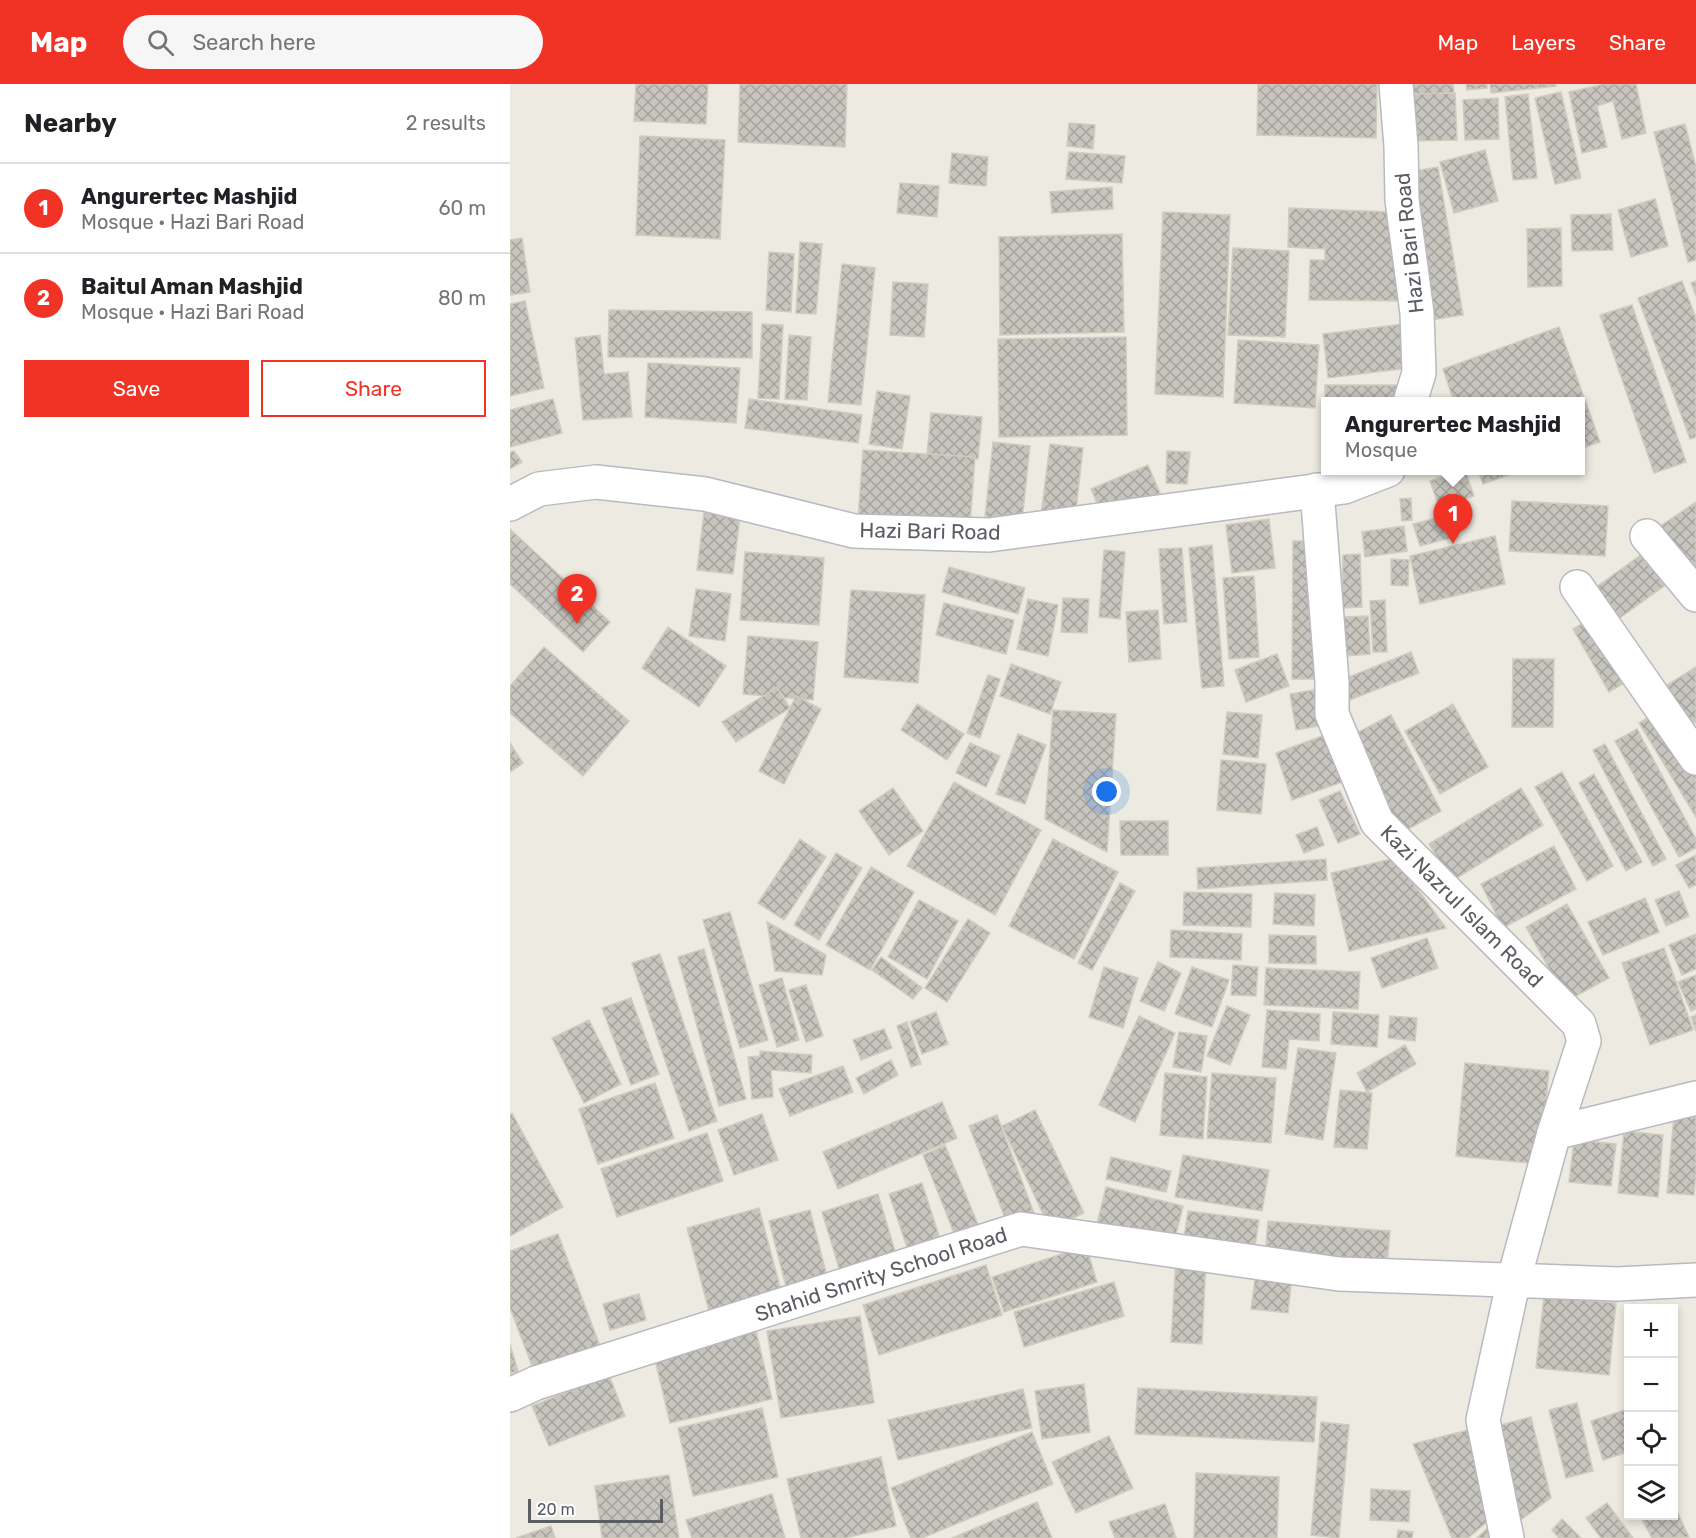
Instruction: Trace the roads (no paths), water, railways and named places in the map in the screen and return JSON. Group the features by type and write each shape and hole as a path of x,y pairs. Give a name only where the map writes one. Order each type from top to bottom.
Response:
{"street":[{"name":"Hazi Bari Road","path":"1396,84 1402,200 1417,313 1419,373 1412,397"},
{"name":"Hazi Bari Road","path":"510,504 539,489 596,482 705,494 854,531 989,535 1344,487 1377,475"},
{"name":"Kazi Nazrul Islam Road","path":"1317,490 1332,682 1332,714 1377,822 1579,1024 1584,1041 1554,1133 1514,1280 1483,1420 1507,1538"},
{"path":"1647,536 1696,595"},
{"path":"1577,587 1696,758"},
{"path":"1554,1133 1696,1098"},
{"name":"Shahid Smrity School Road","path":"510,1395 536,1383 1021,1229 1339,1274 1618,1284 1696,1280"}],"place":[{"name":"Angurertec Mashjid","path":"1453,544"},
{"name":"Baitul Aman Mashjid","path":"577,624"}]}
